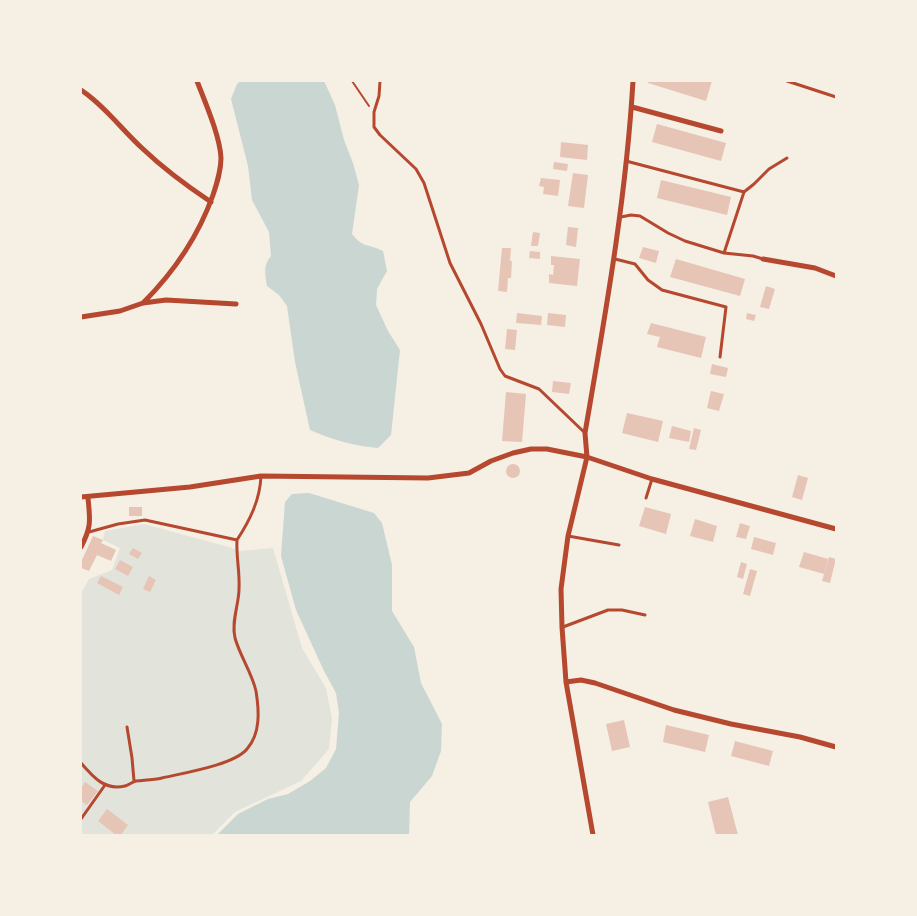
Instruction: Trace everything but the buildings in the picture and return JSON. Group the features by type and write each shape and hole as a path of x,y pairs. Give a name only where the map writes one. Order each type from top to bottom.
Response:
{"street":[{"path":"143,303 162,284 181,259 202,222 219,179 221,157 216,135 197,81"},
{"path":"593,835 566,682 562,627 562,589 568,536 587,457 585,433 621,217 634,81"},
{"path":"81,90 100,106 142,149 176,178 211,202"},
{"path":"632,107 721,131"},
{"path":"763,259 815,268 836,276"},
{"path":"81,317 120,311 143,303 166,300 236,304"},
{"path":"81,498 261,476 428,478 469,472 512,453 531,449 547,449 587,457 652,479 836,528"},
{"path":"81,547 89,532 88,498"},
{"path":"566,682 581,680 595,683 674,710 731,724 800,736 836,747"}],"lane":[{"path":"380,81 379,96 374,112 374,127 416,169 424,183 450,263 481,324 500,369 505,376 539,389 585,433"},
{"path":"787,81 836,96"},
{"path":"724,253 744,192 769,169 787,158"},
{"path":"626,161 744,192"},
{"path":"621,217 640,216 651,221 662,230 685,241 724,253 763,259"},
{"path":"615,259 635,264 648,280 662,290 726,307 720,357"},
{"path":"81,763 98,781 105,785 115,787 126,786 134,781 145,781 206,768 236,757 247,750 256,736 258,722 256,690 235,635 239,591 236,556 237,540 249,522 260,492 261,476"},
{"path":"646,498 652,479"},
{"path":"89,532 118,524 144,520 237,540"},
{"path":"568,536 619,545"},
{"path":"562,627 608,610 622,610 645,615"},
{"path":"127,727 134,781"},
{"path":"81,818 105,785"}],"path":[{"path":"352,81 374,112"}],"shaded area":[{"path":"240,81 324,81 335,105 359,185 352,234 363,244 383,251 387,271 377,289 376,305 388,331 400,350 391,435 378,448 344,442 310,430 295,362 287,306 279,295 267,286 266,266 271,256 269,232 252,200 248,166 231,99"},
{"path":"309,493 374,513 382,523 392,565 392,611 414,647 421,683 442,724 441,751 432,776 410,802 409,835 217,835 238,814 268,799 288,794 310,781 326,768 336,749 339,713 336,693 296,610 281,556 285,502 292,494"},
{"path":"144,524 239,551 273,548 302,648 326,688 332,719 329,749 301,781 235,812 212,835 81,835 81,593 89,579 112,570 120,548 103,540 105,531"}]}
